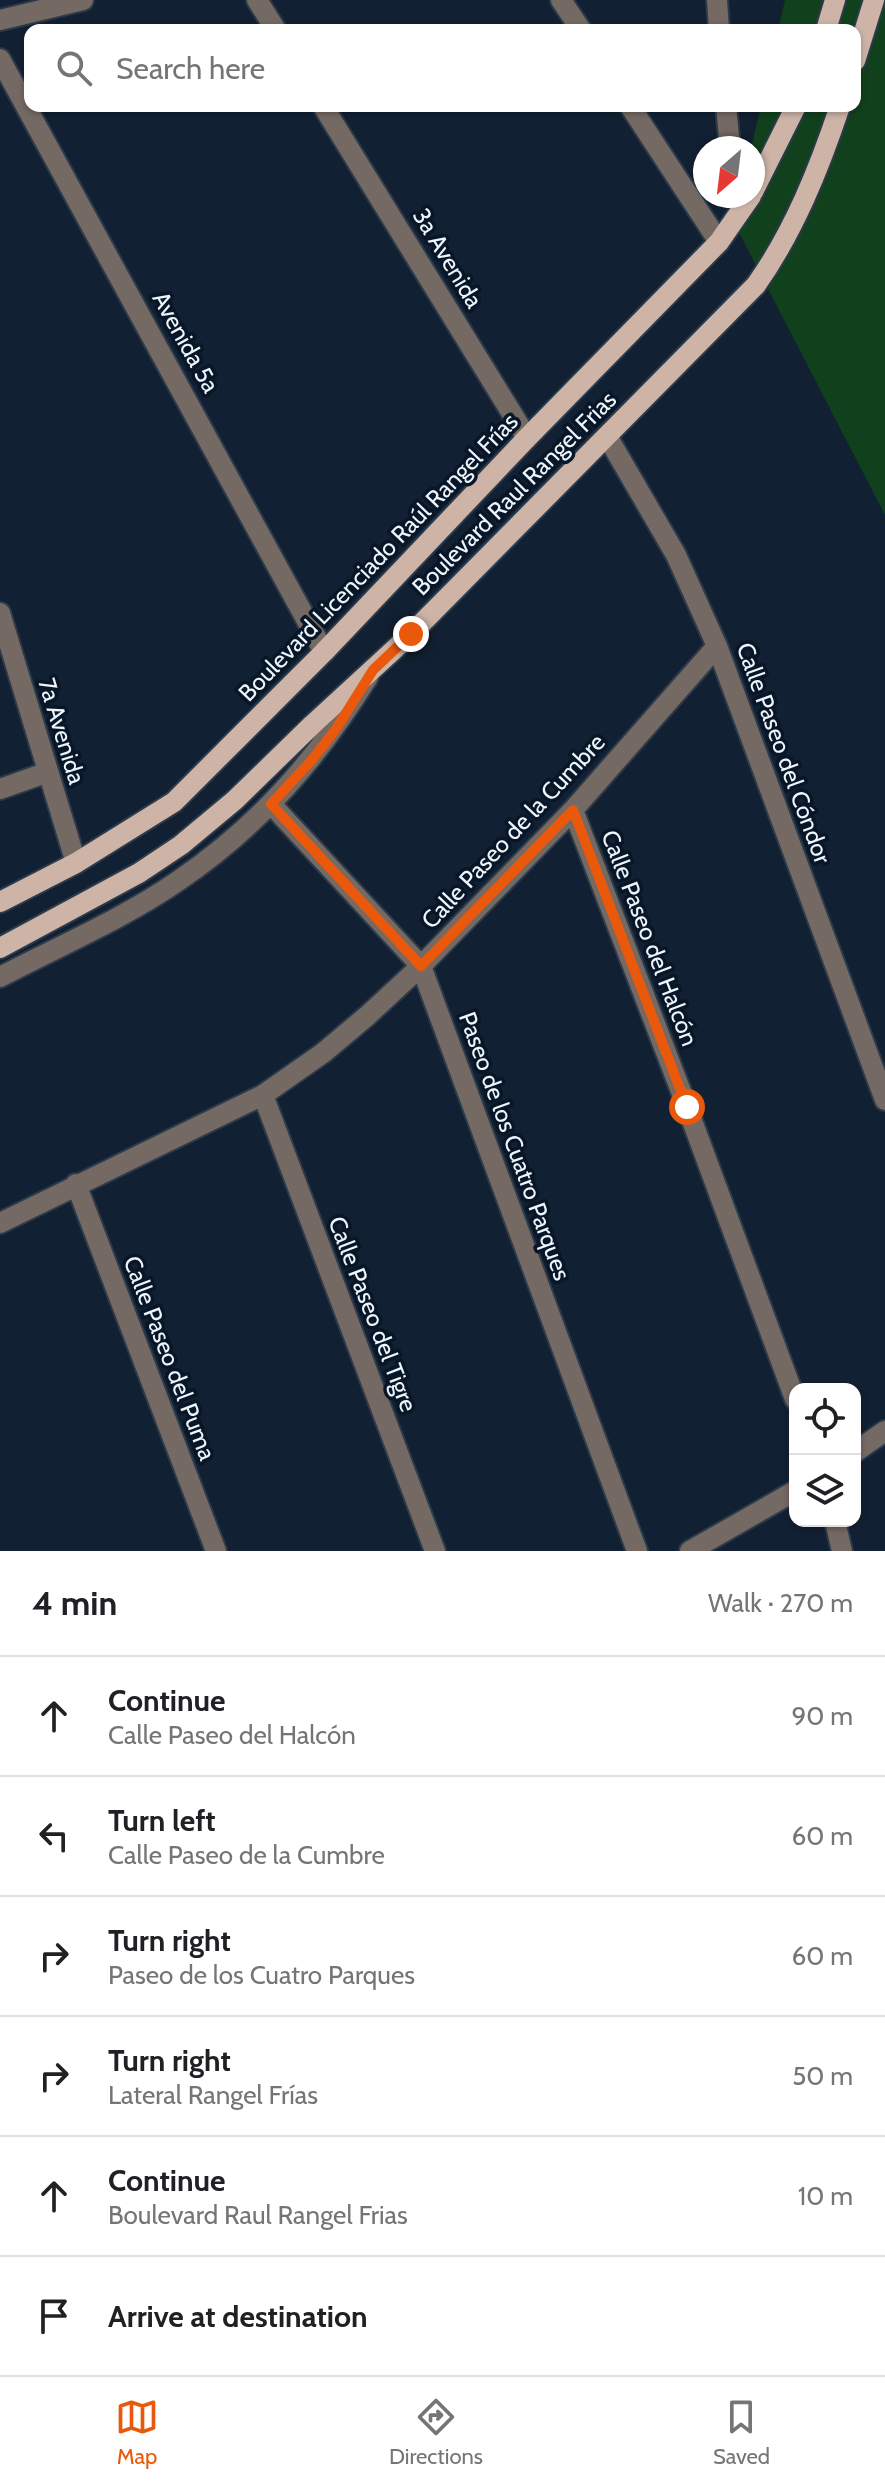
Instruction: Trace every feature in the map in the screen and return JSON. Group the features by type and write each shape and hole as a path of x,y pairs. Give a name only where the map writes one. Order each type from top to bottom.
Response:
{"main road":[{"path":"828,24 835,0"},
{"path":"861,42 874,0"},
{"name":"Boulevard Licenciado Raúl Rangel Frías","path":"765,168 793,112"},
{"name":"Boulevard Raul Rangel Frias","path":"0,948 139,873 181,845 235,800 373,670 756,285 780,251 795,220 838,113"},
{"name":"Boulevard Licenciado Raúl Rangel Frías","path":"0,902 76,863 174,802 324,652 719,242 743,208"}],"street":[{"path":"0,20 83,0"},
{"path":"257,0 272,24"},
{"path":"561,0 577,24"},
{"path":"717,0 719,24"},
{"name":"Avenida 5a","path":"0,59 24,103"},
{"name":"Avenida 5a","path":"29,112 324,652"},
{"name":"3a Avenida","path":"327,112 527,438"},
{"path":"634,112 719,242"},
{"path":"727,112 729,136"},
{"path":"735,208 736,220"},
{"name":"Calle Paseo del Cóndor","path":"607,436 676,555 717,646 885,1100"},
{"name":"7a Avenida","path":"0,613 76,863"},
{"name":"Calle Paseo de la Cumbre","path":"0,1223 263,1095 323,1053 421,966 573,810 717,646"},
{"path":"0,977 175,884 220,851 271,804 311,761 336,729 373,670"},
{"path":"0,789 48,772"},
{"name":"Paseo de los Cuatro Parques","path":"271,804 421,966 637,1551"},
{"name":"Calle Paseo del Halcón","path":"573,810 789,1383"},
{"name":"Calle Paseo del Tigre","path":"263,1095 435,1551"},
{"name":"Calle Paseo del Puma","path":"76,1184 216,1551"},
{"path":"861,1448 885,1431"},
{"path":"690,1551 789,1494"},
{"path":"836,1527 842,1551"}],"green space":[{"path":"785,0 885,0 885,515 734,223 745,208 765,208 765,136 754,136 760,112 861,112 861,24 779,24"}],"route":[{"path":"411,634 373,670 336,729 271,804 421,966 573,810 687,1107"}]}
